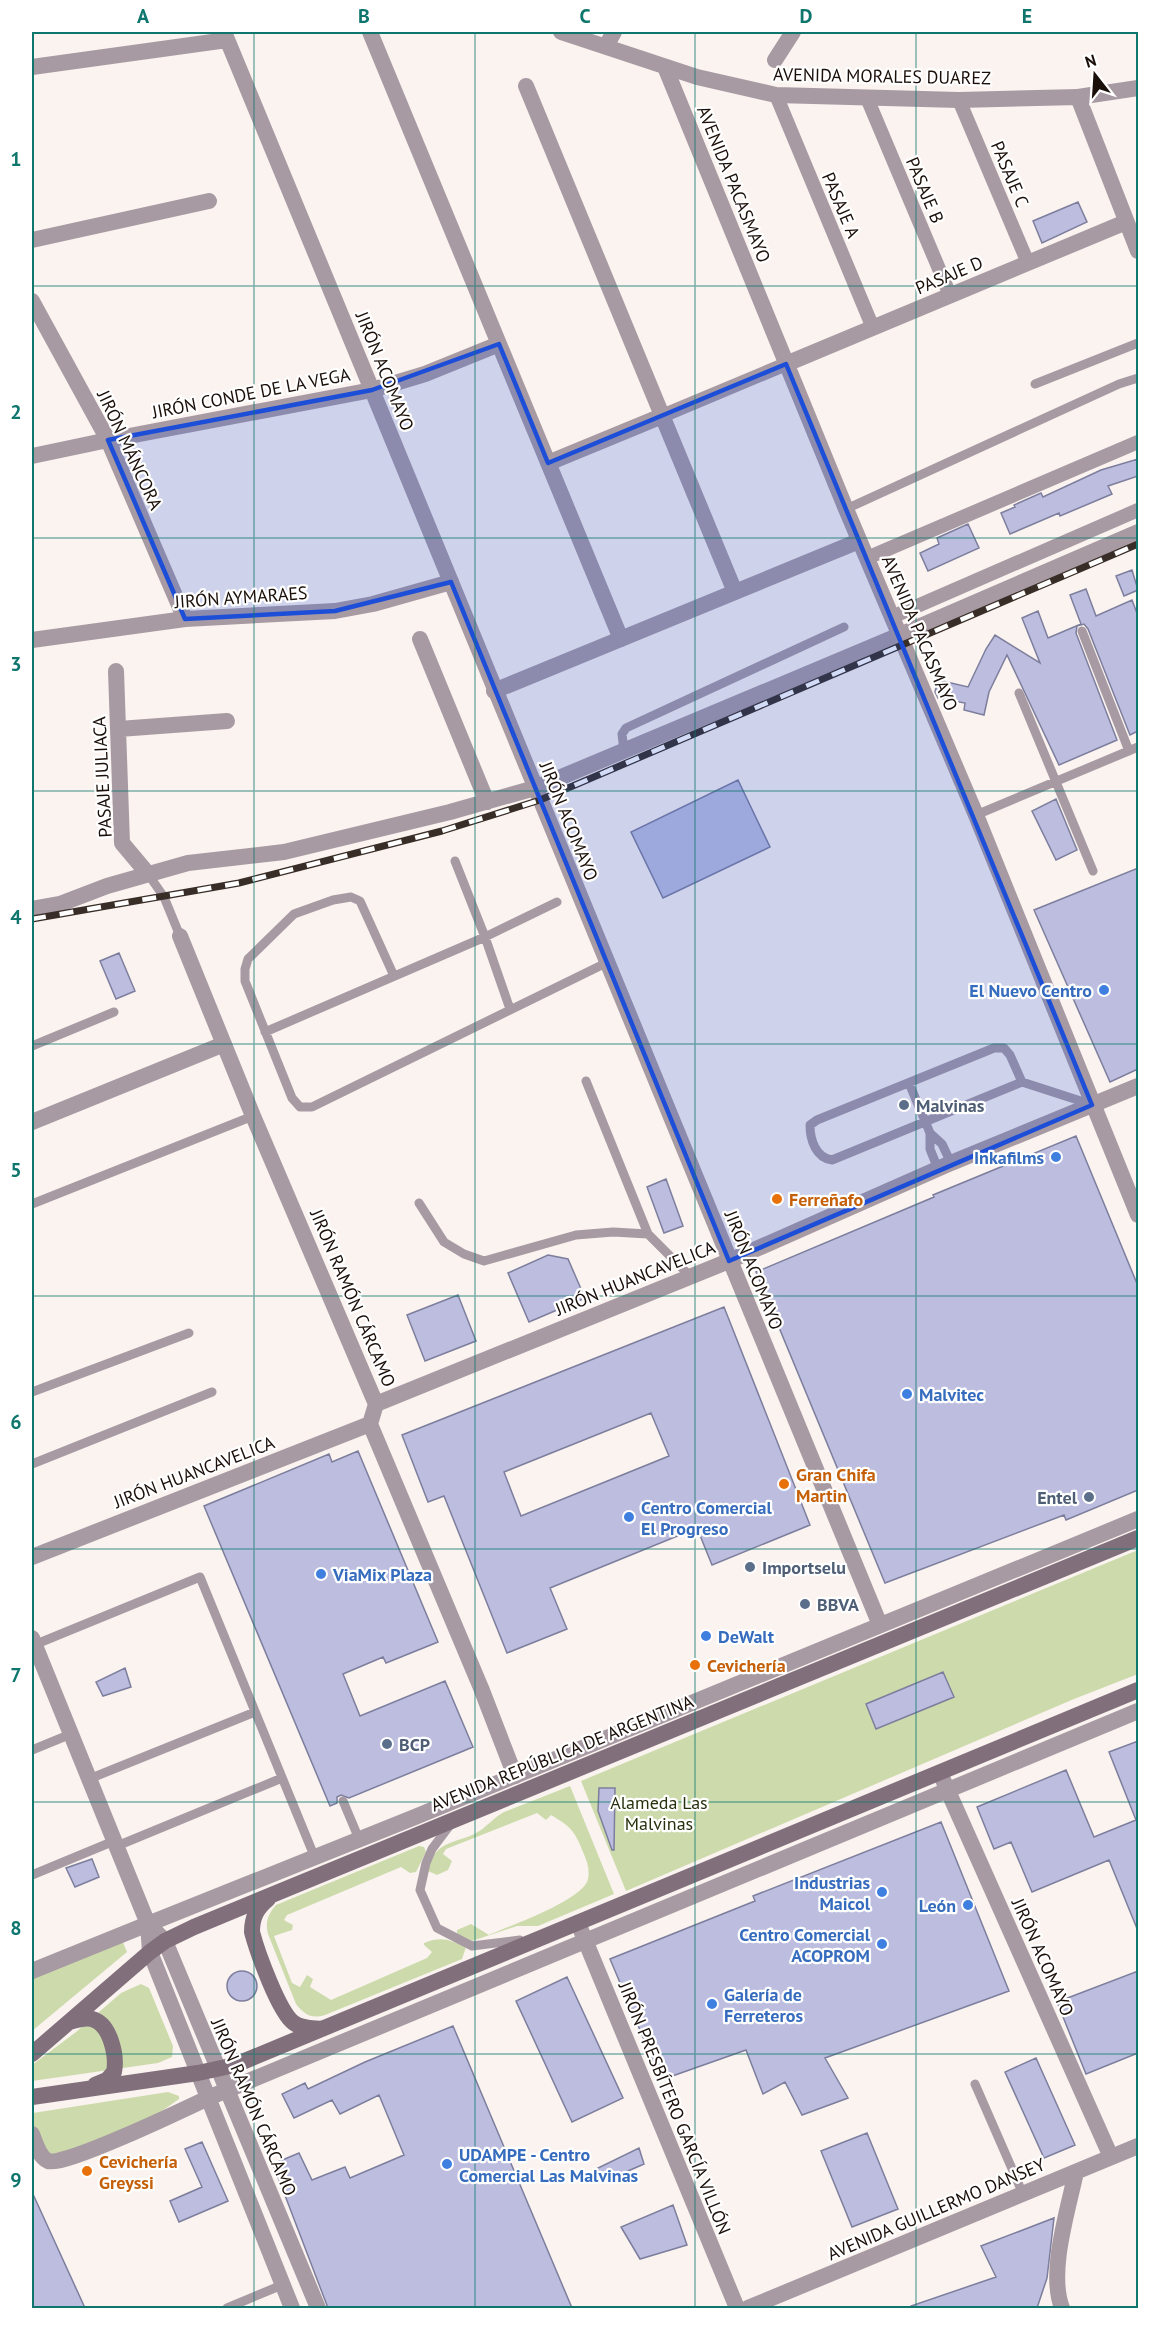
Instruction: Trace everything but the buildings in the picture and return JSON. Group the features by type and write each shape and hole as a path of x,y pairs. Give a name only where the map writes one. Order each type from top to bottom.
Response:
{"main road":[{"name":"AVENIDA REPÚBLICA DE ARGENTINA","path":"32,2054 165,1941 458,1816 1138,1538"},
{"path":"32,2097 198,2073 235,2065 1138,1690"},
{"path":"273,1894 256,1911 252,1922 255,1943 287,2015 294,2023 302,2027 325,2029"},
{"path":"69,2022 85,2018 94,2019 101,2024 114,2055 114,2072 106,2080 88,2088"}],"street":[{"path":"370,32 621,639"},
{"name":"AVENIDA MORALES DUAREZ","path":"561,32 610,39 665,67 719,83 776,96 960,100 1077,97 1138,88"},
{"path":"775,60 793,32"},
{"path":"32,67 225,36"},
{"name":"JIRÓN ACOMAYO","path":"225,36 880,1625"},
{"name":"AVENIDA PACASMAYO","path":"665,67 846,509 976,815 1138,1215"},
{"path":"526,86 735,592"},
{"name":"PASAJE A","path":"776,96 873,328"},
{"path":"1077,97 1138,251"},
{"name":"PASAJE B","path":"867,98 950,296"},
{"name":"PASAJE C","path":"960,100 1028,263"},
{"path":"32,240 209,201"},
{"name":"PASAJE D","path":"786,364 1126,222"},
{"name":"JIRÓN MÁNCORA","path":"32,301 108,440 185,619"},
{"name":"JIRÓN CONDE DE LA VEGA","path":"32,456 372,390 425,374 499,344"},
{"path":"548,463 786,364"},
{"path":"867,558 1138,442"},
{"path":"892,616 1138,510"},
{"path":"32,909 60,904 188,863 284,852 535,788 900,635 1138,532"},
{"path":"494,691 859,540"},
{"name":"JIRÓN AYMARAES","path":"32,640 185,619 335,611 373,604 451,582"},
{"path":"420,639 487,802"},
{"name":"PASAJE JULIACA","path":"116,671 122,843 148,874"},
{"path":"119,729 227,721"},
{"name":"JIRÓN RAMÓN CÁRCAMO","path":"180,936 253,1116 376,1404 370,1424"},
{"path":"32,1122 224,1044"},
{"name":"JIRÓN HUANCAVELICA","path":"376,1404 729,1261 944,1166 1138,1086"},
{"path":"370,1424 481,1688 515,1776"},
{"name":"JIRÓN HUANCAVELICA","path":"32,1557 370,1424"},
{"name":"AVENIDA REPÚBLICA DE ARGENTINA","path":"32,1971 315,1858 1138,1519"},
{"name":"JIRÓN RAMÓN CÁRCAMO","path":"32,1641 148,1924 150,1952 292,2308"},
{"path":"32,2134 42,2157 49,2162 59,2162 226,2089 1138,1711"},
{"name":"JIRÓN ACOMAYO","path":"940,1773 1111,2157"},
{"name":"JIRÓN PRESBÍTERO GARCÍA VILLÓN","path":"578,1923 737,2308"},
{"name":"JIRÓN RAMÓN CÁRCAMO","path":"148,1924 165,1941 318,2308"},
{"name":"AVENIDA GUILLERMO DANSEY","path":"748,2308 1138,2146"},
{"path":"1062,2308 1058,2282 1060,2255 1076,2172"}],"lane":[{"path":"1035,384 1138,343"},
{"path":"846,509 1119,384 1138,378"},
{"path":"624,751 622,734 627,728 844,627"},
{"path":"976,815 1134,749 1082,631"},
{"path":"1019,693 1093,871"},
{"path":"454,861 485,937 510,1009"},
{"name":"JIRÓN RAMÓN CÁRCAMO","path":"148,874 164,897 180,936"},
{"path":"394,976 360,901 351,897 294,914 248,959 245,981 292,1098 300,1107 312,1107 606,963"},
{"path":"265,1032 485,937 557,902"},
{"path":"32,1046 114,1012"},
{"path":"1022,1082 1010,1054 1004,1048 994,1048 817,1120 810,1125 810,1135 819,1154 824,1159 832,1160 1022,1082 1092,1105"},
{"path":"586,1081 648,1234 691,1276"},
{"path":"909,1083 930,1132 942,1144 944,1166"},
{"path":"32,1204 253,1116"},
{"path":"419,1203 444,1242 484,1262 576,1235 613,1232 648,1234"},
{"path":"32,1392 189,1333"},
{"path":"32,1464 212,1392"},
{"path":"32,1641 200,1577 315,1858"},
{"path":"89,1779 255,1712"},
{"path":"32,1750 71,1734"},
{"path":"32,1875 282,1778"},
{"path":"343,1801 359,1839"},
{"path":"458,1816 434,1845 426,1863 420,1890 437,1928 472,1946 504,1943 550,1934"},
{"path":"975,2084 1023,2194"},
{"path":"227,2308 282,2285"}],"highlighted area":[{"path":"499,344 548,463 786,364 1092,1105 729,1261 451,582 335,611 185,619 108,440 372,390"}],"green space":[{"name":"Alameda Las Malvinas","path":"1138,1550 1138,1674 1074,1699 626,1891 581,1781"},
{"path":"570,1786 614,1894 538,1926 517,1926 472,1941 457,1934 457,1930 471,1924 489,1935 560,1904 583,1887 588,1879 587,1862 574,1834 551,1815 546,1820 537,1813 446,1849 443,1854 452,1861 448,1870 437,1875 428,1871 431,1860 442,1847 473,1835 504,1812"},
{"path":"419,1846 424,1847 426,1852 416,1872 410,1873 401,1867 287,1915 284,1920 293,1925 292,1930 274,1936 292,1983 300,1987 307,1975 313,1979 310,1987 331,2000 427,1958 432,1952 424,1943 430,1941 445,1940 466,1947 462,1959 325,2015 316,2017 305,2013 296,2004 268,1934 267,1922 271,1912 276,1905"},
{"path":"122,1940 127,1952 32,2031 32,1978"},
{"path":"141,1984 149,1988 173,2046 172,2057 158,2063 32,2081 32,2065 76,2032 121,1993"},
{"path":"168,2092 179,2096 179,2099 152,2118 69,2154 45,2155 32,2123 33,2113"}],"railway":[{"path":"32,919 239,883 442,831 540,800 1138,544"}],"place":[{"name":"El Nuevo Centro","path":"1104,990"},
{"name":"Malvinas","path":"904,1105"},
{"name":"Inkafilms","path":"1056,1157"},
{"name":"Ferreñafo","path":"777,1199"},
{"name":"Malvitec","path":"907,1394"},
{"name":"Gran Chifa Martin","path":"784,1484"},
{"name":"Entel","path":"1089,1497"},
{"name":"Centro Comercial El Progreso","path":"629,1517"},
{"name":"Importselu","path":"750,1567"},
{"name":"ViaMix Plaza","path":"321,1574"},
{"name":"BBVA","path":"805,1604"},
{"name":"DeWalt","path":"706,1636"},
{"name":"Cevichería","path":"695,1665"},
{"name":"BCP","path":"387,1744"},
{"name":"Industrias Maicol","path":"882,1892"},
{"name":"León","path":"968,1905"},
{"name":"Centro Comercial ACOPROM","path":"882,1944"},
{"name":"Galería de Ferreteros","path":"712,2004"},
{"name":"UDAMPE - Centro Comercial Las Malvinas","path":"447,2164"},
{"name":"Cevichería Greyssi","path":"87,2171"}]}
